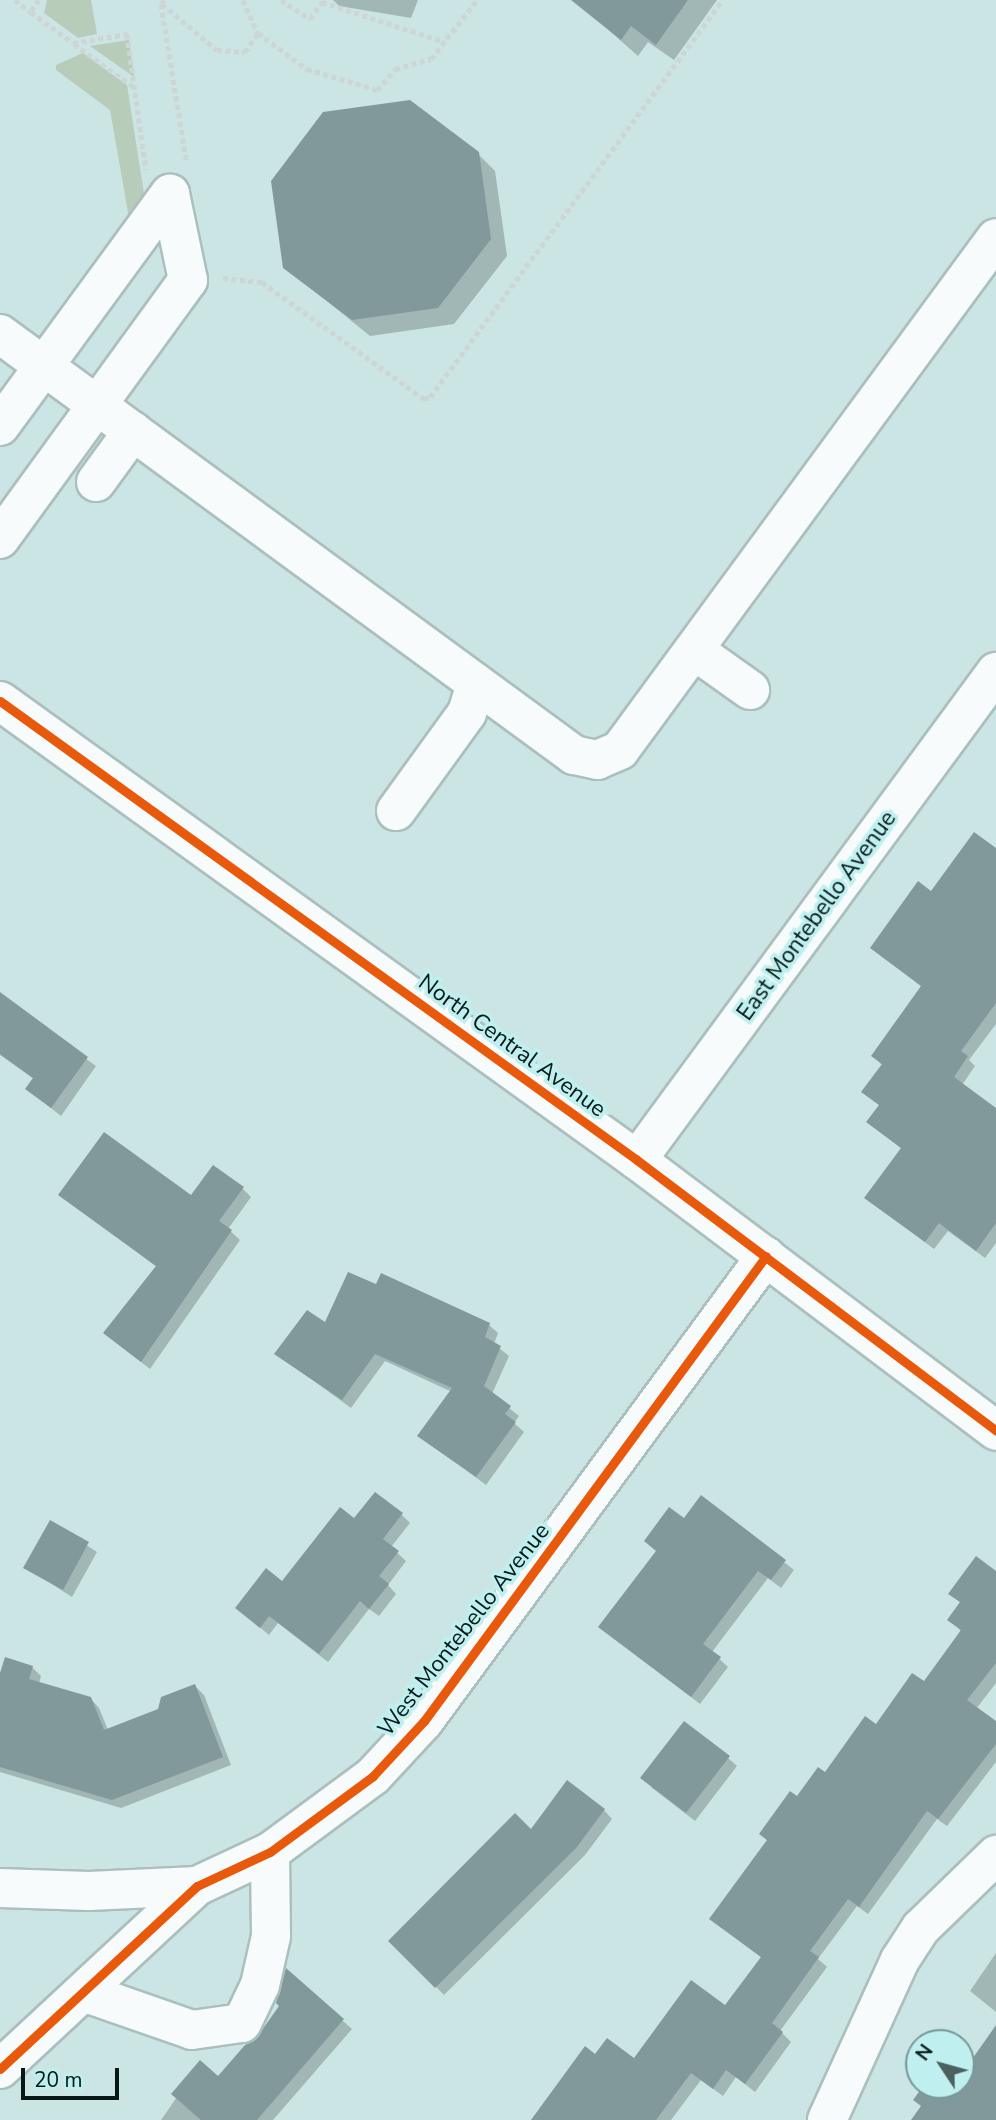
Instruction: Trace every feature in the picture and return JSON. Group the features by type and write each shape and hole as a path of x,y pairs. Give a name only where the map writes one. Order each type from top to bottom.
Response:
{"street":[{"path":"0,426 170,194 188,280 0,539"},
{"path":"0,334 574,755 597,760 620,750 996,238"},
{"path":"96,482 133,431"},
{"path":"694,650 750,690"},
{"name":"East Montebello Avenue","path":"637,1160 996,672"},
{"path":"396,811 467,713 476,683"},
{"name":"North Central Avenue","path":"0,701 637,1160 996,1431"},
{"name":"West Montebello Avenue","path":"0,2069 86,1993 124,1952 197,1886 270,1852 373,1776 424,1721 766,1256"},
{"path":"86,1993 192,2030 242,2022 260,1985 271,1936 270,1852"},
{"path":"827,2120 900,1960 921,1928 996,1855"},
{"path":"0,1888 89,1891 197,1886"}],"path":[{"path":"15,0 135,89"},
{"path":"31,12 38,0"},
{"path":"243,0 258,33 307,69 377,90 395,69 431,59 477,0"},
{"path":"281,0 310,19 322,2 445,42"},
{"path":"218,278 262,282 424,399 430,397 723,0"},
{"path":"163,2 217,50 245,52 258,33"},
{"path":"163,2 189,176"},
{"path":"73,43 127,34 154,215"}],"green space":[{"path":"47,0 91,0 97,34 78,38 44,13"},
{"path":"129,40 134,77 90,46"},
{"path":"83,53 127,85 145,200 129,218 110,110 56,70 56,65"}],"building":[{"path":"571,0 688,0 656,45 631,26 621,40"},
{"path":"410,100 479,152 491,239 438,308 352,320 283,268 271,181 323,112"},
{"path":"974,832 996,848 996,1003 961,1051 968,1056 954,1077 996,1108 996,1223 976,1251 939,1223 925,1242 864,1198 901,1148 866,1122 879,1105 861,1092 882,1064 871,1056 921,986 870,948 918,881 931,891"},
{"path":"0,992 88,1057 51,1108 25,1089 33,1078 0,1054"},
{"path":"104,1132 191,1195 213,1165 244,1187 219,1221 232,1230 141,1362 103,1333 156,1266 58,1195"},
{"path":"348,1272 376,1284 381,1273 490,1323 485,1337 501,1346 484,1386 511,1406 505,1414 516,1422 476,1477 417,1436 452,1388 375,1354 342,1400 274,1354 307,1310 325,1322"},
{"path":"375,1492 403,1513 383,1539 399,1551 379,1576 389,1584 369,1609 360,1601 319,1654 269,1616 260,1628 235,1608 266,1568 282,1581 340,1507 354,1518"},
{"path":"701,1495 786,1560 771,1580 758,1571 703,1644 721,1657 691,1697 598,1627 656,1551 644,1541 669,1507 684,1518"},
{"path":"50,1520 89,1542 63,1590 23,1568"},
{"path":"976,1556 996,1571 996,1663 967,1700 996,1721 996,1744 938,1819 927,1811 859,1907 848,1899 810,1951 819,1957 772,2023 783,2032 745,2084 726,2070 713,2089 691,2073 656,2120 531,2120 585,2046 595,2054 607,2038 634,2058 691,1980 725,2005 761,1957 709,1919 767,1840 759,1834 790,1791 797,1796 818,1767 825,1772 865,1716 876,1724 912,1673 924,1681 961,1630 947,1620 960,1602 948,1594"},
{"path":"5,1657 33,1666 29,1679 91,1697 104,1730 158,1709 161,1697 195,1684 223,1757 112,1800 0,1767 0,1673"},
{"path":"684,1721 730,1756 686,1813 640,1778"},
{"path":"567,1780 605,1809 577,1847 435,1988 388,1941 515,1813 531,1829"},
{"path":"286,1968 344,2019 257,2120 201,2120 171,2094 200,2060 218,2076 245,2045 255,2040 279,2006 276,2003"},
{"path":"996,2025 996,2120 911,2120 921,2106 914,2099 975,2099 975,2055"}],"cycle path":[{"path":"0,701 637,1160 996,1431"},
{"path":"0,2069 197,1886 270,1852 373,1776 424,1721 766,1256"}]}
